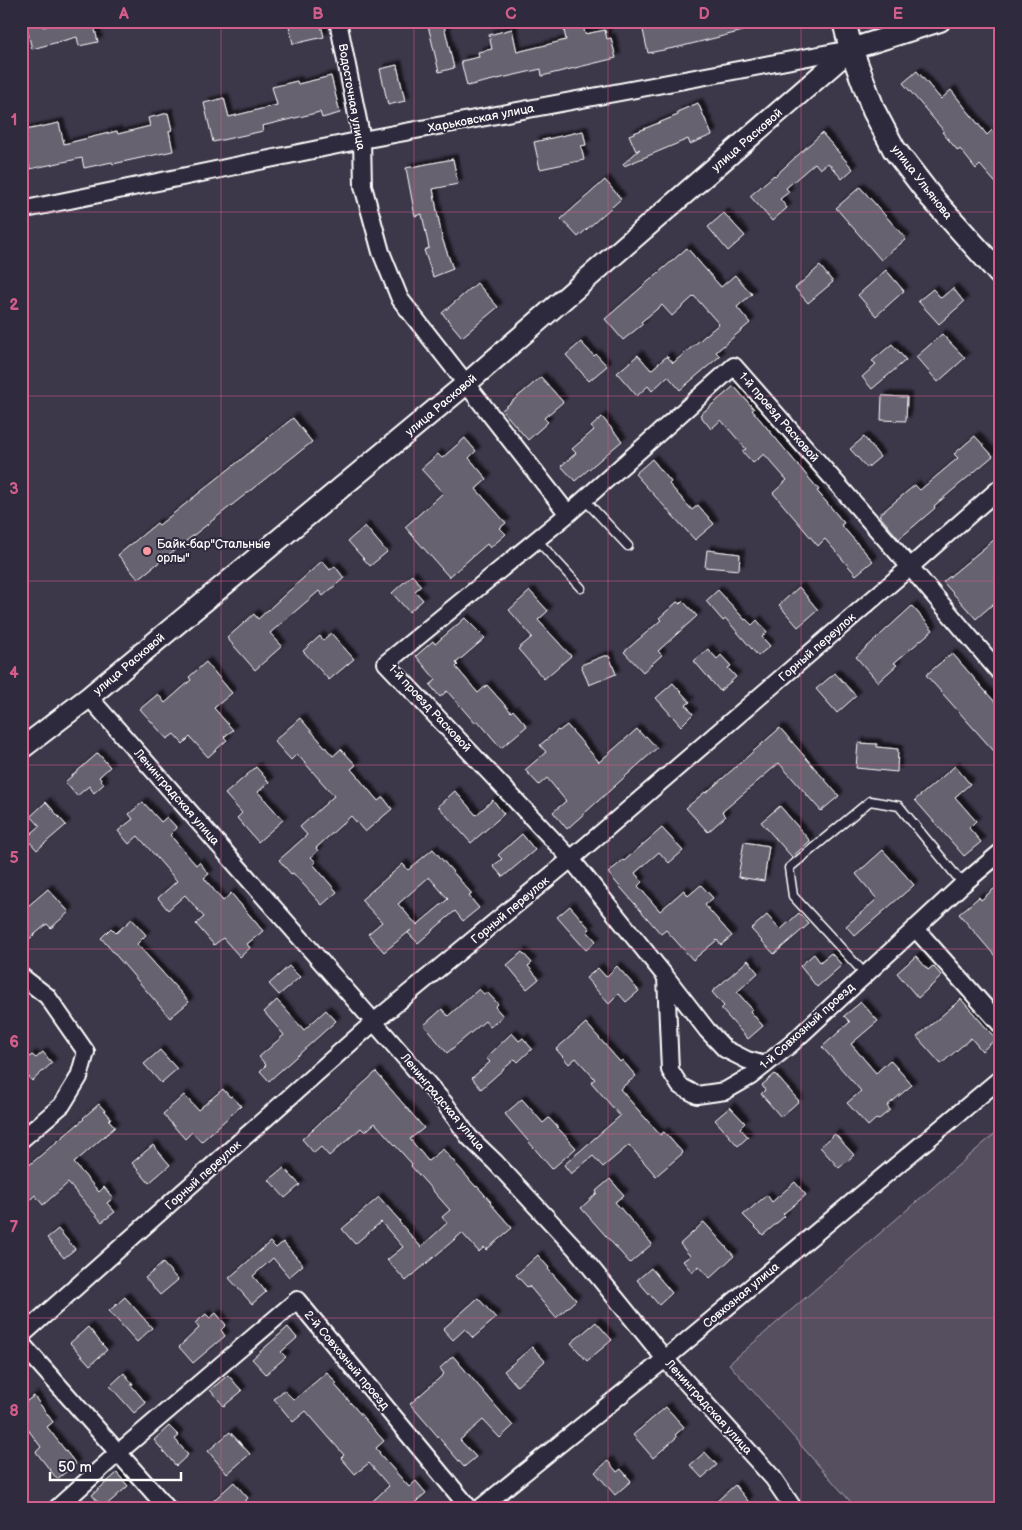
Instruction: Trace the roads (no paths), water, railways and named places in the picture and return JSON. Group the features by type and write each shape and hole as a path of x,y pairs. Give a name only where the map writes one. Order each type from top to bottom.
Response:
{"main road":[{"name":"улица Ульянова","path":"844,21 851,49 874,111 894,149 931,197 1001,275"}],"street":[{"name":"Водосточная улица","path":"338,21 362,140 363,186 381,252 400,299 466,384"},
{"name":"Харьковская улица","path":"21,210 362,140 851,49 940,21"},
{"name":"улица Расковой","path":"21,749 89,697 466,384 851,49"},
{"name":"1-й проезд Расковой","path":"571,859 386,663 585,500 734,366 910,567"},
{"path":"466,384 568,514"},
{"name":"Горный переулок","path":"21,1336 374,1022 571,859 1001,487"},
{"path":"910,567 1001,674"},
{"name":"Ленинградская улица","path":"89,697 446,1105 469,1137 576,1248 665,1359 773,1478 794,1509"},
{"name":"1-й Совхозный проезд","path":"666,978 670,1070 680,1086 697,1095 725,1091 751,1076 791,1044 963,884 1001,852"},
{"path":"571,859 707,1030 725,1049 747,1060 765,1065"},
{"path":"915,928 1001,1025"},
{"path":"21,976 47,996 86,1052 79,1077 62,1105 21,1140"},
{"name":"Совхозная улица","path":"479,1509 665,1359 1001,1078"},
{"name":"2-й Совхозный проезд","path":"56,1509 118,1452 297,1300 470,1509"},
{"path":"21,1343 168,1509"}],"lane":[{"path":"585,500 628,546"},
{"path":"537,540 581,588"},
{"path":"865,974 793,896 789,868 870,800 898,806 963,884"}],"place":[{"name":"Байк-бар\"Стальные орлы\"","path":"147,551"}]}
